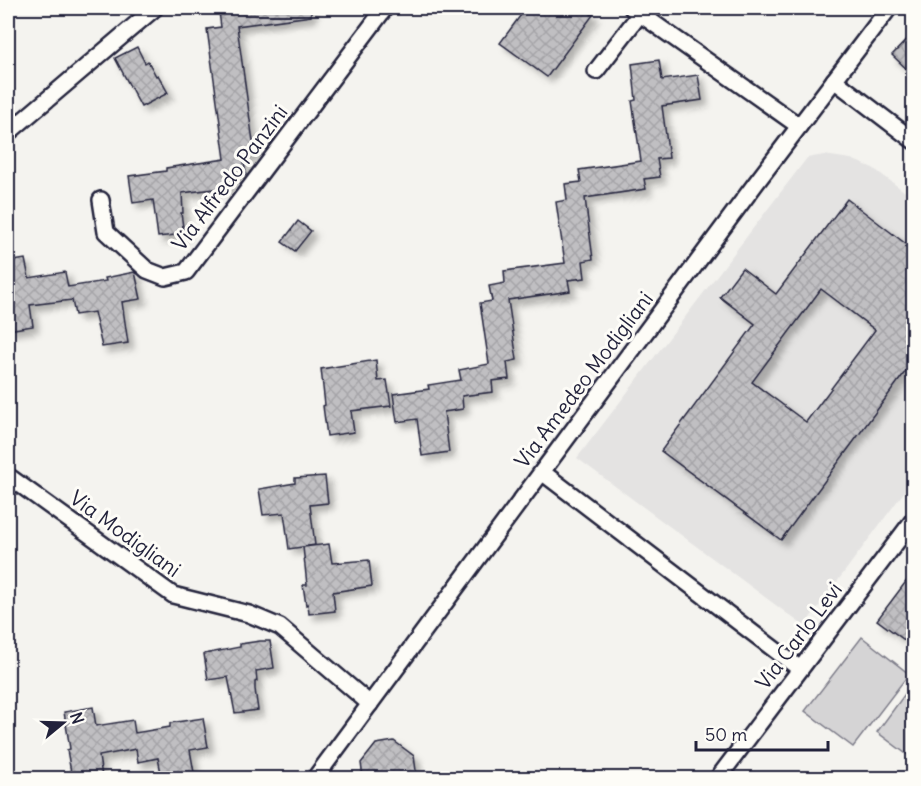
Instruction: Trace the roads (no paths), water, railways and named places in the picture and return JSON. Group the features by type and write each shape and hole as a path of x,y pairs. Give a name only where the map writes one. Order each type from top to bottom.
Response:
{"street":[{"path":"8,133 155,8"},
{"name":"Via Alfredo Panzini","path":"101,200 106,232 147,270 165,277 186,272 386,8"},
{"name":"Via Amedeo Modigliani","path":"315,778 889,8"},
{"path":"596,70 636,11 799,126"},
{"path":"834,80 914,141"},
{"path":"542,472 800,669"},
{"name":"Via Modigliani","path":"11,478 173,595 249,614 280,627 370,704"},
{"name":"Via Carlo Levi","path":"718,778 914,519"}]}
